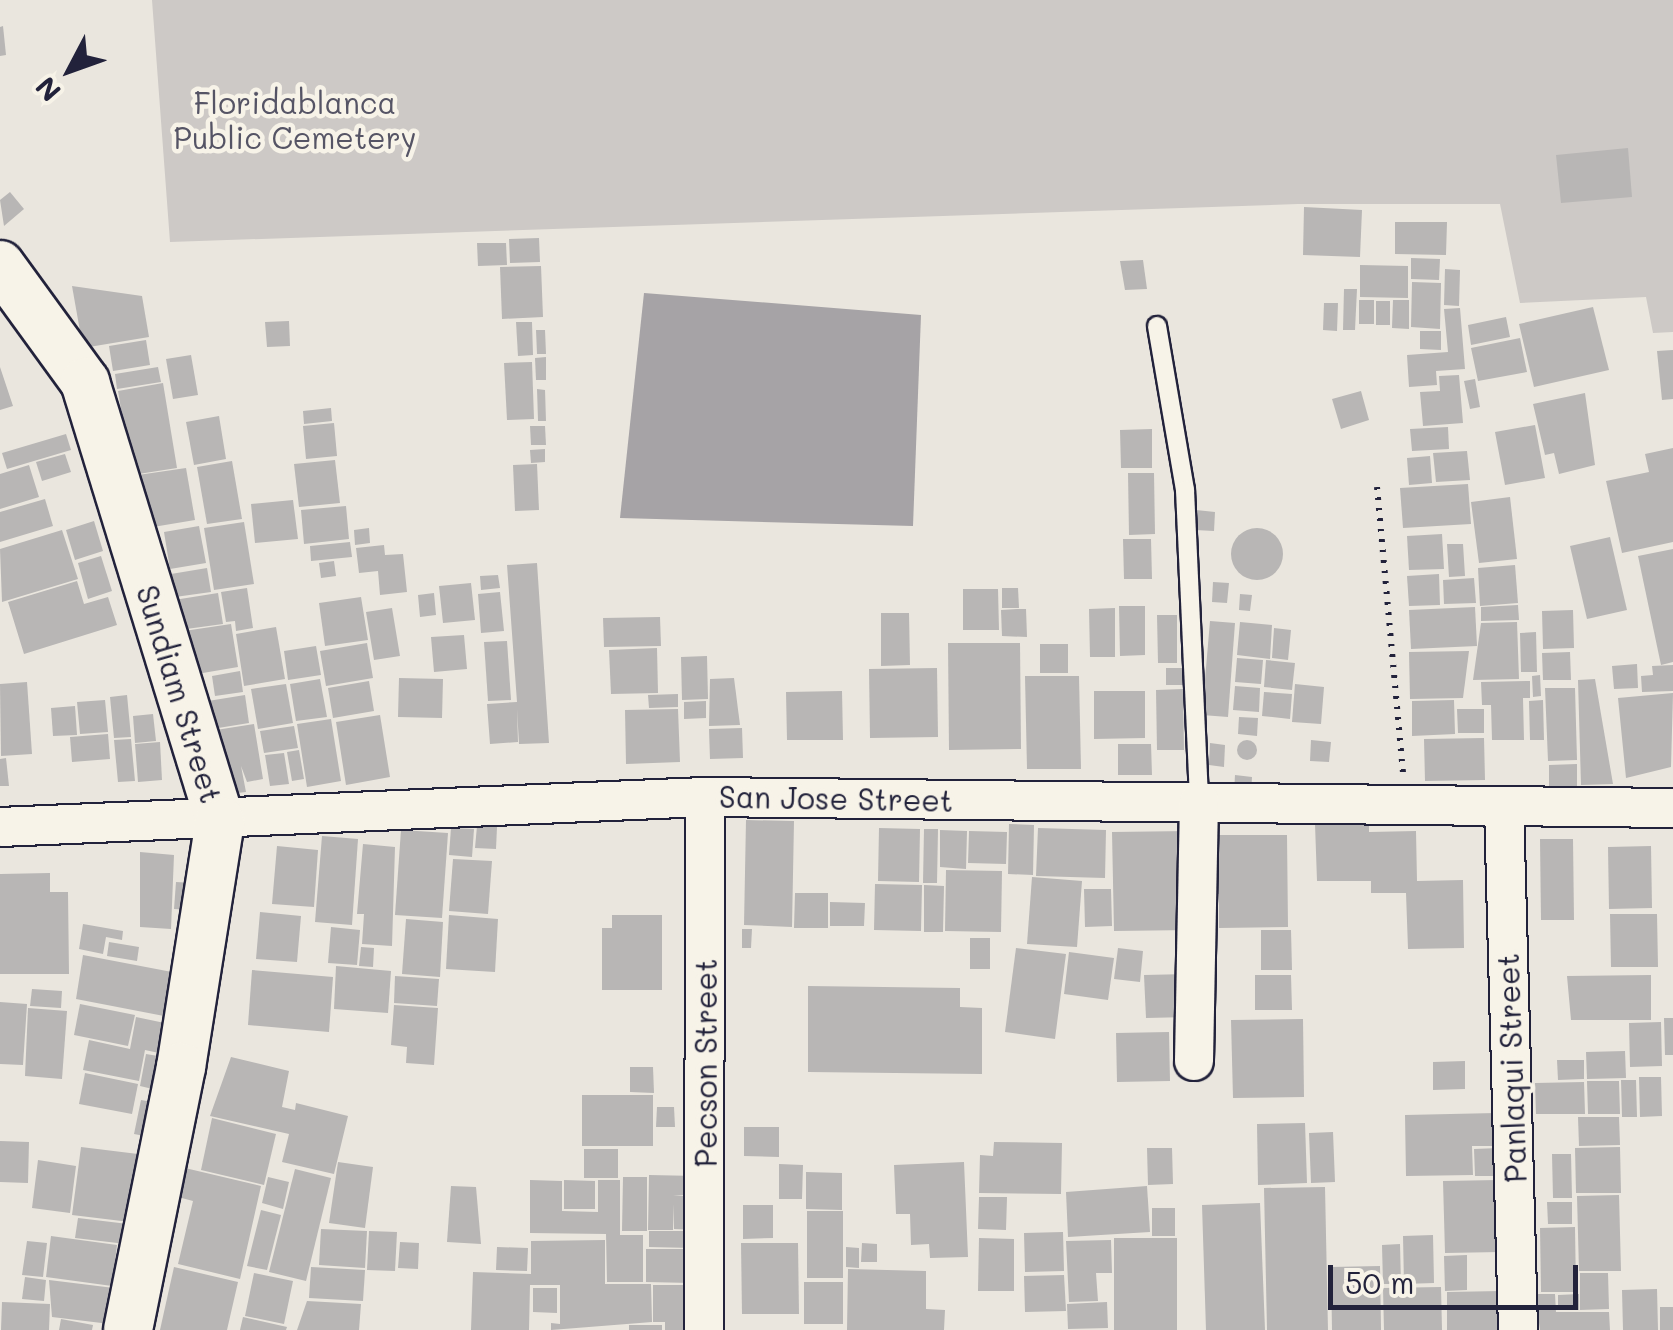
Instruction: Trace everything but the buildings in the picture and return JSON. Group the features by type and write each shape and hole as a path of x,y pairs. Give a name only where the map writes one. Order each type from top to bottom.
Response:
{"street":[{"name":"Sundiam Street","path":"0,266 85,382 220,821 180,1068 128,1330"},
{"name":"San Jose Street","path":"0,827 220,821 705,796 1673,808"},
{"name":"Pecson Street","path":"704,1330 705,796"},
{"path":"1194,1062 1199,801"},
{"name":"Panlaqui Street","path":"1504,806 1518,1330"}],"lane":[{"path":"1157,326 1185,490 1199,801"}],"path":[{"path":"1377,487 1405,806"}],"green space":[{"name":"Floridablanca Public Cemetery","path":"152,0 1673,0 1673,332 1653,333 1646,297 1520,303 1500,204 1298,204 170,242"}],"shaded area":[{"path":"644,293 921,315 913,526 620,518"}]}
